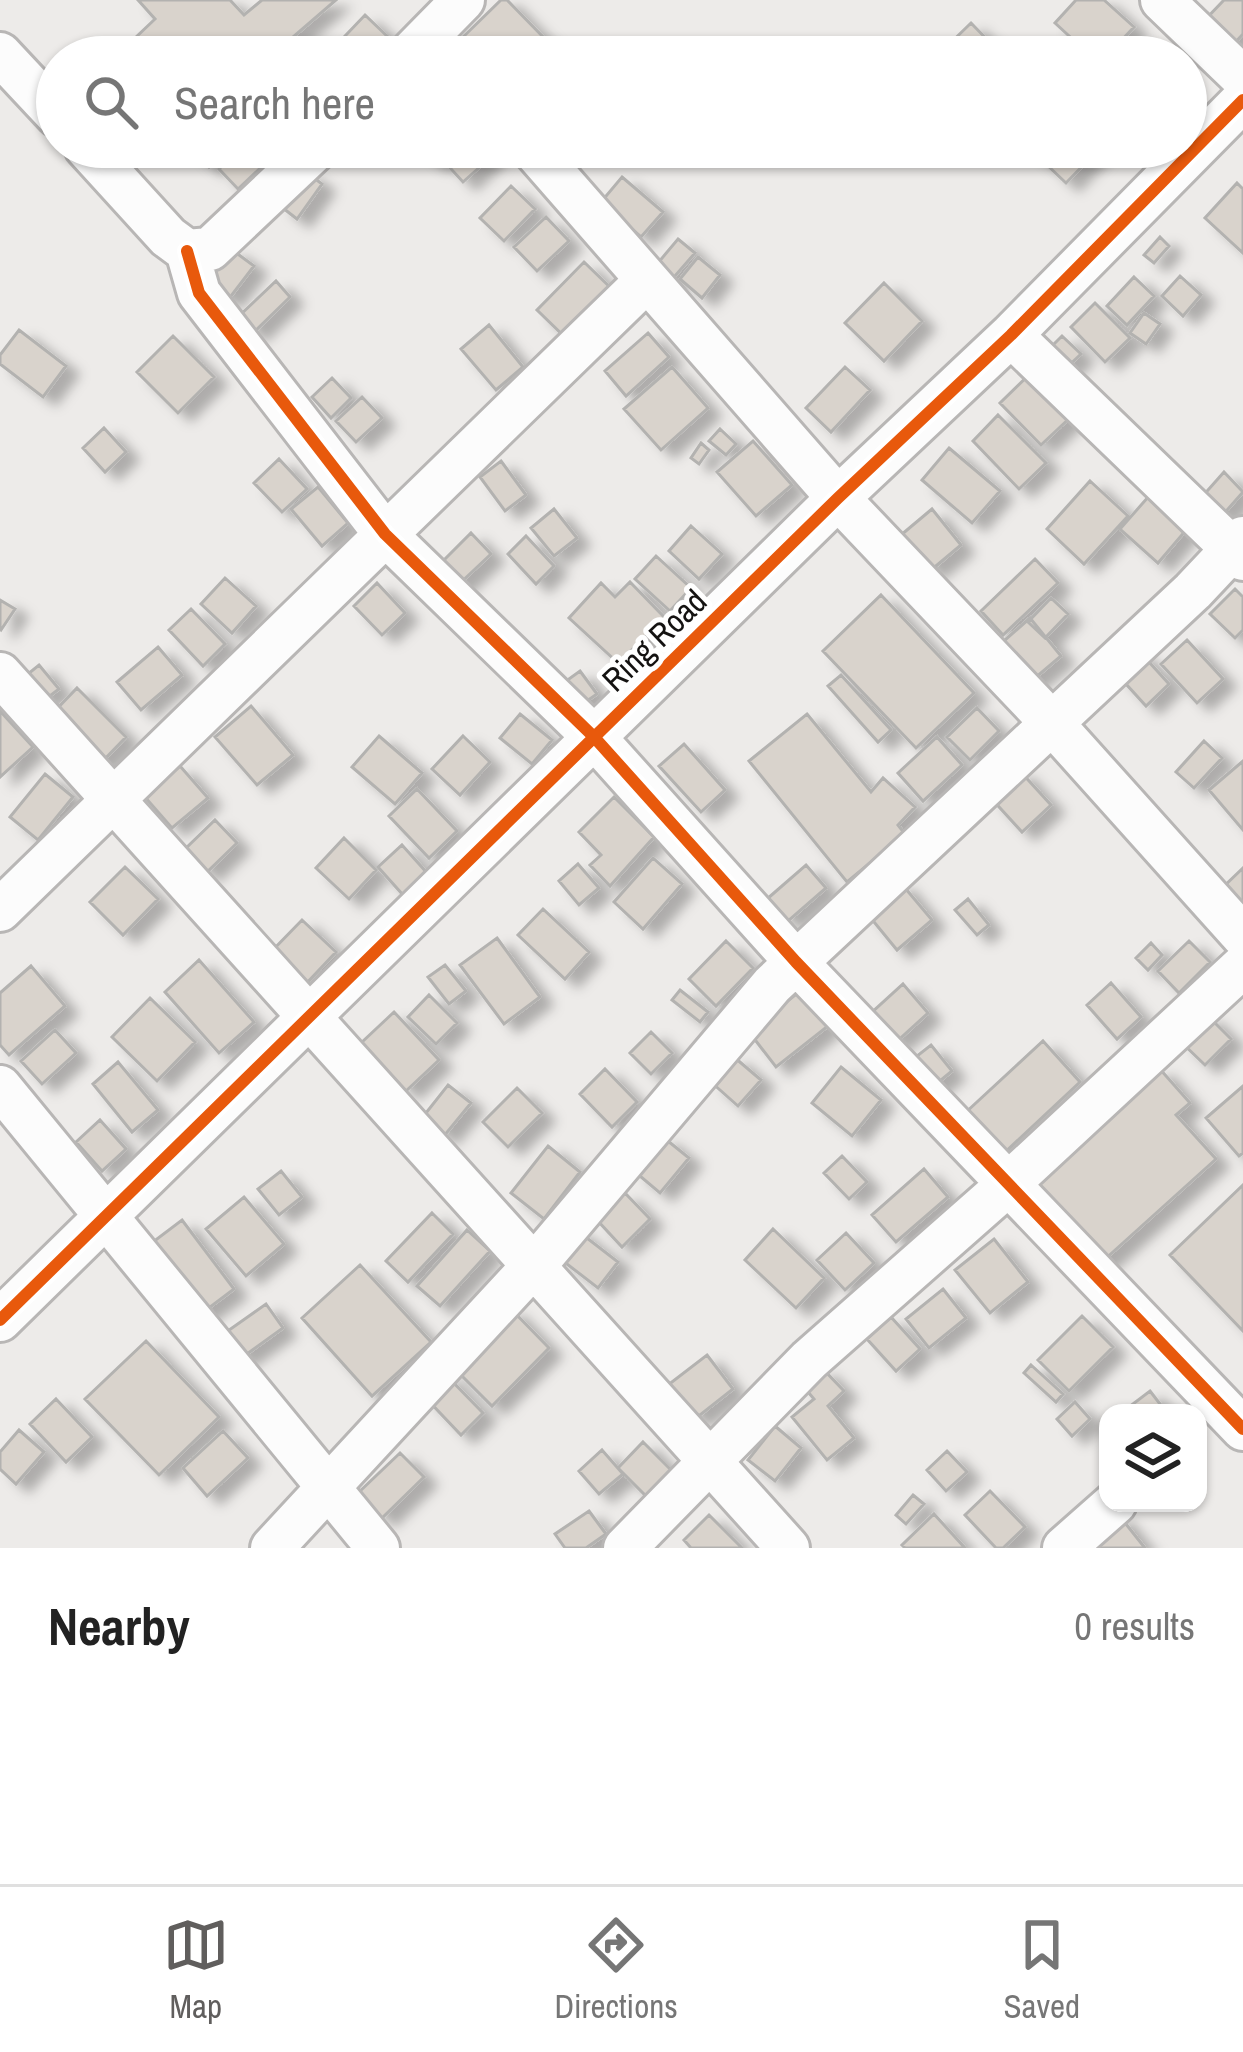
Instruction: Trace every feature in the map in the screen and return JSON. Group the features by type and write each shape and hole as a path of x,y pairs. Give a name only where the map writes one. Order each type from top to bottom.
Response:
{"street":[{"path":"439,36 464,0"},
{"path":"1162,0 1199,36"},
{"path":"1207,43 1243,78"},
{"path":"5,72 36,98"},
{"name":"Ring Road","path":"1207,136 1243,100"},
{"path":"105,168 168,237 187,251 199,293 385,534 594,737 796,962 1227,1414"},
{"path":"187,251 210,249 296,168"},
{"path":"549,168 838,498 1052,722 1243,936"},
{"name":"Ring Road","path":"0,1320 838,498 1011,335 1176,168"},
{"path":"0,910 647,280"},
{"path":"272,1548 533,1265 772,985 1239,549 1011,335"},
{"path":"0,674 788,1548"},
{"path":"625,1548 809,1360 1010,1183 1243,966"},
{"path":"0,1088 377,1548"},
{"path":"1064,1548 1105,1512"}],"building":[{"path":"138,0 230,0 244,15 262,0 336,0 294,36 137,36 155,19"},
{"path":"501,0 507,0 542,36 464,36"},
{"path":"1076,0 1104,0 1134,27 1126,36 1069,36 1055,23"},
{"path":"1224,0 1243,0 1243,34 1230,48 1203,22"},
{"path":"365,15 387,36 345,36"},
{"path":"971,23 984,36 958,36"},
{"path":"220,168 260,168 238,189"},
{"path":"450,168 479,168 463,182"},
{"path":"1050,168 1081,168 1066,183"},
{"path":"305,171 322,184 297,219 279,205"},
{"path":"622,177 663,212 641,237 601,202"},
{"path":"1237,183 1243,189 1243,253 1205,218"},
{"path":"511,186 535,209 504,241 480,218"},
{"path":"546,217 569,241 537,271 514,247"},
{"path":"1160,237 1169,246 1154,263 1144,255"},
{"path":"678,239 695,253 668,284 652,270"},
{"path":"231,249 254,266 228,300 205,283"},
{"path":"698,257 720,275 702,298 680,279"},
{"path":"584,262 616,293 570,342 537,310"},
{"path":"1180,276 1201,295 1183,316 1162,296"},
{"path":"1134,277 1154,296 1127,325 1107,306"},
{"path":"276,281 290,297 253,333 238,317"},
{"path":"884,283 922,321 884,361 845,323"},
{"path":"1095,303 1130,338 1105,362 1071,327"},
{"path":"1144,313 1160,324 1146,344 1130,333"},
{"path":"489,325 523,367 496,390 461,349"},
{"path":"19,330 66,366 43,397 0,364 0,355"},
{"path":"648,333 669,357 626,396 605,371"},
{"path":"173,336 214,377 178,413 137,372"},
{"path":"1062,336 1081,354 1064,370 1046,352"},
{"path":"672,367 708,408 661,450 624,409"},
{"path":"845,367 870,390 831,432 806,408"},
{"path":"1034,370 1075,413 1041,445 1000,403"},
{"path":"332,378 351,398 331,418 312,397"},
{"path":"362,397 382,418 356,442 336,421"},
{"path":"998,415 1046,463 1019,489 973,441"},
{"path":"104,428 126,452 105,472 83,448"},
{"path":"720,429 736,444 726,455 709,441"},
{"path":"753,441 792,485 756,516 717,472"},
{"path":"701,443 709,450 699,464 691,458"},
{"path":"949,448 1000,491 972,523 922,480"},
{"path":"279,459 307,489 282,512 254,483"},
{"path":"501,461 526,495 505,511 480,477"},
{"path":"1224,472 1243,492 1221,517 1200,499"},
{"path":"1090,481 1128,516 1084,564 1047,529"},
{"path":"318,487 348,523 322,546 291,509"},
{"path":"1149,496 1187,529 1158,563 1120,529"},
{"path":"554,509 577,538 554,556 531,528"},
{"path":"932,509 961,545 930,571 901,535"},
{"path":"691,526 722,554 699,579 669,551"},
{"path":"471,533 491,554 456,587 437,567"},
{"path":"526,536 554,566 536,584 508,554"},
{"path":"656,556 691,588 670,611 635,579"},
{"path":"1035,559 1058,583 1003,635 981,611"},
{"path":"225,578 256,606 232,633 201,604"},
{"path":"630,582 665,618 618,663 569,618 601,583 615,597"},
{"path":"377,583 405,613 382,635 354,606"},
{"path":"1235,589 1243,597 1243,630 1235,638 1210,614"},
{"path":"881,595 974,693 916,748 823,651"},
{"path":"1051,598 1068,614 1045,638 1028,622"},
{"path":"0,600 15,609 1,630 0,629"},
{"path":"191,609 225,644 203,666 169,630"},
{"path":"1030,618 1061,656 1028,684 997,647"},
{"path":"1187,640 1223,679 1197,703 1161,664"},
{"path":"158,647 182,675 141,710 117,682"},
{"path":"1139,651 1169,684 1146,706 1116,673"},
{"path":"39,665 59,689 42,702 23,678"},
{"path":"580,671 597,694 571,712 555,689"},
{"path":"841,675 891,730 878,742 828,686"},
{"path":"77,688 126,737 98,766 49,717"},
{"path":"251,706 293,755 257,785 215,737"},
{"path":"977,708 999,731 970,760 947,737"},
{"path":"0,711 33,747 0,777"},
{"path":"520,714 552,740 532,764 500,738"},
{"path":"807,714 871,792 883,778 915,807 898,825 905,834 847,882 749,761"},
{"path":"379,736 422,773 395,804 352,767"},
{"path":"463,736 490,762 460,795 432,769"},
{"path":"937,737 962,765 923,801 898,773"},
{"path":"1204,741 1222,758 1194,788 1176,772"},
{"path":"684,744 725,790 701,812 659,766"},
{"path":"1243,761 1243,830 1209,790"},
{"path":"180,766 208,798 172,828 144,796"},
{"path":"1019,770 1051,805 1022,832 990,797"},
{"path":"45,774 73,797 38,840 10,817"},
{"path":"417,789 457,831 429,858 389,816"},
{"path":"614,797 654,837 610,886 590,865 601,855 579,832"},
{"path":"215,820 237,843 206,873 184,850"},
{"path":"344,838 376,870 349,899 316,868"},
{"path":"402,845 428,874 404,896 378,867"},
{"path":"653,858 682,884 643,929 614,902"},
{"path":"578,864 599,888 579,905 559,881"},
{"path":"806,865 826,888 787,922 767,899"},
{"path":"125,867 158,899 123,935 90,902"},
{"path":"1243,868 1243,915 1219,891"},
{"path":"900,882 932,920 897,950 865,911"},
{"path":"968,899 989,925 977,935 955,910"},
{"path":"543,909 589,952 565,979 518,935"},
{"path":"302,920 336,952 302,988 268,955"},
{"path":"497,938 540,997 504,1024 460,965"},
{"path":"726,941 753,968 716,1006 689,979"},
{"path":"1189,941 1210,962 1179,993 1158,971"},
{"path":"1151,943 1162,955 1148,970 1136,958"},
{"path":"199,960 254,1022 219,1053 165,992"},
{"path":"445,965 466,991 449,1004 428,977"},
{"path":"31,966 65,1006 9,1055 0,1045 0,993"},
{"path":"1111,983 1141,1017 1117,1039 1087,1005"},
{"path":"903,984 928,1013 894,1044 869,1015"},
{"path":"680,990 708,1012 700,1022 672,1000"},
{"path":"800,991 828,1026 776,1067 749,1032"},
{"path":"429,995 457,1023 436,1044 408,1017"},
{"path":"150,998 195,1042 157,1081 112,1037"},
{"path":"394,1012 439,1060 406,1091 361,1043"},
{"path":"1207,1015 1231,1039 1205,1065 1181,1042"},
{"path":"55,1030 76,1053 42,1084 21,1061"},
{"path":"651,1032 672,1053 651,1074 630,1053"},
{"path":"1043,1041 1080,1082 1002,1155 964,1114"},
{"path":"931,1045 952,1071 924,1094 903,1067"},
{"path":"734,1057 761,1080 738,1106 711,1082"},
{"path":"118,1062 158,1110 132,1132 93,1084"},
{"path":"841,1067 881,1100 852,1136 812,1103"},
{"path":"1159,1068 1190,1103 1176,1115 1216,1159 1093,1270 1020,1189"},
{"path":"605,1069 637,1102 612,1127 580,1094"},
{"path":"448,1085 471,1103 444,1136 422,1118"},
{"path":"1243,1086 1243,1153 1239,1156 1206,1118"},
{"path":"517,1088 542,1113 508,1147 483,1122"},
{"path":"100,1120 126,1149 102,1171 76,1142"},
{"path":"663,1137 689,1158 660,1193 634,1171"},
{"path":"548,1146 580,1172 544,1219 511,1193"},
{"path":"842,1156 867,1182 849,1199 824,1173"},
{"path":"924,1169 948,1197 896,1242 872,1215"},
{"path":"281,1171 302,1197 279,1215 258,1189"},
{"path":"1243,1185 1243,1331 1170,1255"},
{"path":"625,1193 650,1219 622,1247 597,1220"},
{"path":"244,1197 284,1244 246,1276 206,1229"},
{"path":"432,1213 453,1234 408,1282 386,1261"},
{"path":"182,1220 234,1289 197,1317 145,1248"},
{"path":"574,1228 618,1262 598,1288 554,1254"},
{"path":"773,1229 824,1278 796,1308 745,1260"},
{"path":"467,1230 490,1251 440,1306 417,1286"},
{"path":"846,1233 874,1263 845,1290 817,1260"},
{"path":"994,1239 1028,1282 990,1313 955,1270"},
{"path":"360,1265 431,1342 372,1396 302,1318"},
{"path":"943,1289 966,1318 929,1348 906,1319"},
{"path":"266,1304 283,1328 240,1359 222,1335"},
{"path":"510,1308 549,1348 492,1406 452,1366"},
{"path":"1082,1316 1113,1347 1069,1391 1038,1360"},
{"path":"891,1317 920,1349 896,1371 867,1339"},
{"path":"146,1341 219,1417 159,1475 85,1399"},
{"path":"707,1355 733,1389 695,1419 668,1385"},
{"path":"1031,1365 1063,1394 1056,1402 1024,1373"},
{"path":"822,1368 844,1391 828,1406 854,1438 827,1460 792,1417 814,1399 803,1386"},
{"path":"445,1374 483,1413 461,1435 423,1395"},
{"path":"1150,1391 1160,1404 1133,1404"},
{"path":"56,1399 92,1437 66,1462 30,1424"},
{"path":"1075,1402 1090,1419 1072,1436 1057,1419"},
{"path":"775,1426 801,1448 775,1481 748,1460"},
{"path":"19,1430 44,1452 16,1484 0,1469 0,1452"},
{"path":"223,1431 248,1458 207,1496 183,1468"},
{"path":"643,1442 673,1472 648,1498 618,1468"},
{"path":"602,1450 623,1474 599,1494 579,1471"},
{"path":"947,1451 967,1472 946,1491 927,1470"},
{"path":"400,1453 424,1477 382,1518 358,1493"},
{"path":"990,1491 1025,1527 1003,1548 996,1548 965,1515"},
{"path":"913,1495 924,1504 906,1524 896,1515"},
{"path":"589,1511 606,1534 586,1548 565,1548 555,1534"},
{"path":"934,1514 965,1548 902,1545"},
{"path":"1118,1514 1145,1548 1098,1548 1089,1537"},
{"path":"709,1515 742,1548 691,1548 684,1540"}],"cycle path":[{"path":"1207,136 1243,100"},
{"path":"0,1320 838,498 1011,335 1176,168"},
{"path":"187,251 199,293 385,534 594,737 796,962 1243,1429"}]}
